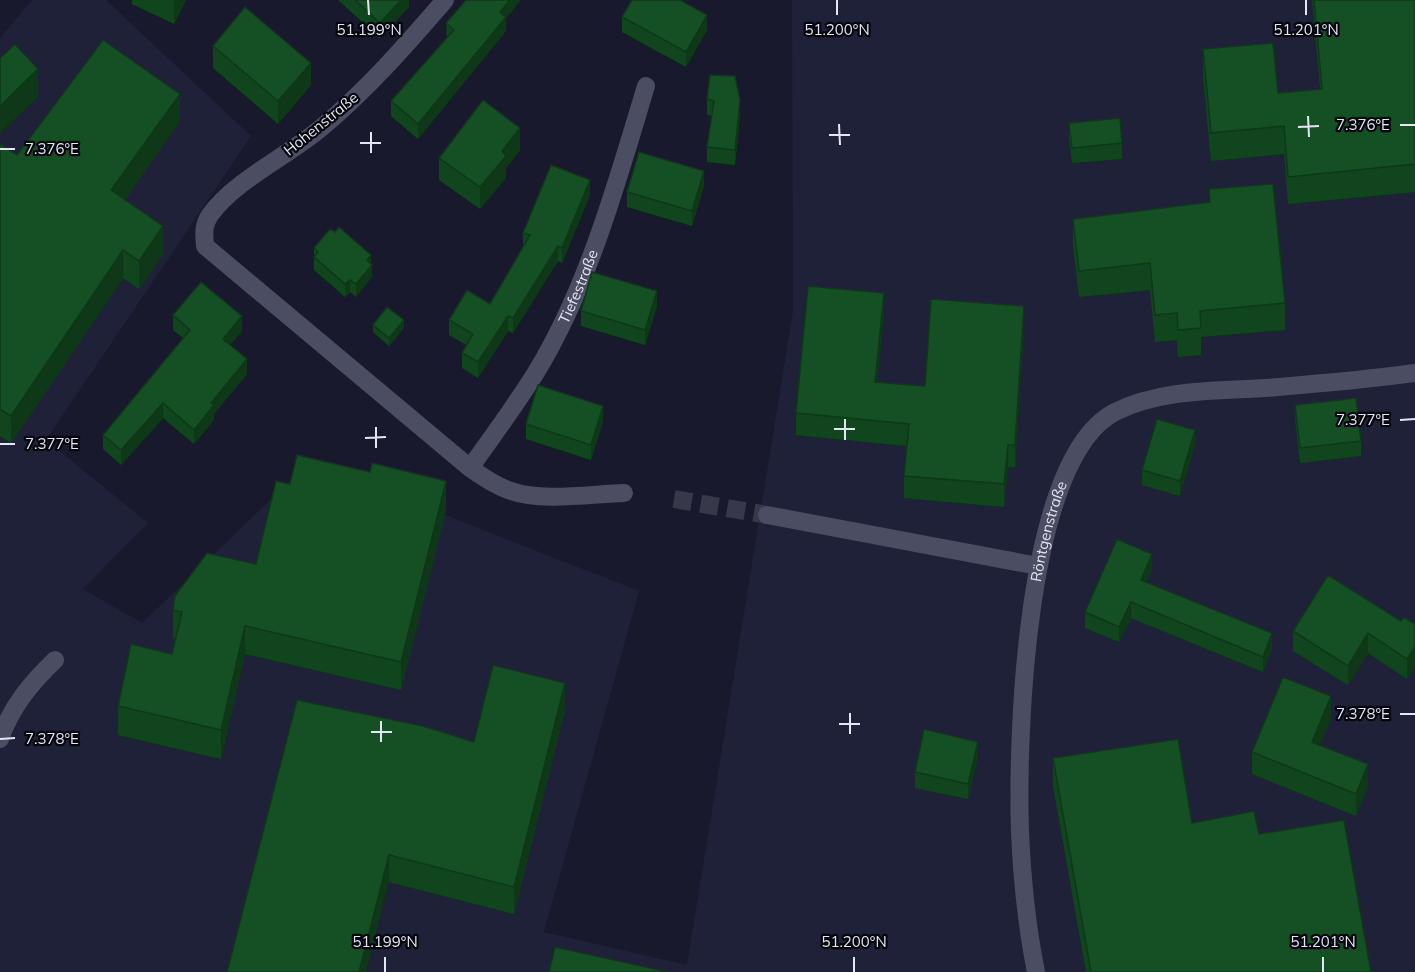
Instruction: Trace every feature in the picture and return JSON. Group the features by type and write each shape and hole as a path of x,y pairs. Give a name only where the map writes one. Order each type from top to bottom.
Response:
{"street":[{"name":"Hohenstraße","path":"445,0 384,70 346,106 320,129 226,198 210,215 204,227 205,246 470,468"},
{"name":"Tiefestraße","path":"470,468 536,373 576,292 610,206 645,86"},
{"name":"Röntgenstraße","path":"1036,972 1025,894 1020,820 1024,684 1038,566 1058,496 1074,456 1089,434 1113,413 1144,400 1181,394 1352,382 1415,373"},
{"path":"470,468 491,482 512,491 530,495 624,493"},
{"path":"767,515 1038,566"},
{"path":"0,739 5,723 28,685 55,660"}],"shaded area":[{"path":"32,0 106,0 251,136 46,440 148,523 83,589 142,623 310,462 639,591 544,932 687,965 793,311 792,0 1415,0 1415,972 0,972 0,38"}],"building":[{"path":"355,0 401,0 380,23"},
{"path":"466,0 510,0 500,12 506,17 418,124 391,101 454,30 446,23"},
{"path":"632,0 680,0 707,15 686,52 622,17"},
{"path":"1314,0 1415,0 1415,164 1288,177 1284,126 1211,133 1203,49 1273,43 1278,93 1322,89"},
{"path":"245,7 311,63 278,101 213,46"},
{"path":"103,40 180,94 111,190 163,226 139,261 123,250 11,416 0,409 0,144 17,155"},
{"path":"15,44 38,69 0,106 0,58"},
{"path":"710,75 735,76 740,100 735,150 707,147 714,101 707,99"},
{"path":"483,100 520,128 502,151 506,156 480,187 439,158"},
{"path":"1120,118 1122,143 1072,148 1069,123"},
{"path":"639,152 704,171 692,211 627,192"},
{"path":"551,165 590,180 562,248 558,246 513,318 508,316 478,362 462,353 473,334 449,320 467,290 490,304 530,235 523,233"},
{"path":"1273,184 1285,303 1200,311 1201,328 1178,330 1177,313 1155,315 1150,263 1079,271 1073,219 1210,202 1209,189"},
{"path":"339,227 371,255 367,260 372,265 356,284 350,280 345,284 314,257 318,252 314,248 330,229 335,232"},
{"path":"592,272 657,291 645,330 581,311"},
{"path":"201,282 242,316 223,339 247,359 211,403 214,405 194,430 163,403 121,450 103,435 190,330 173,315"},
{"path":"808,286 884,293 875,382 925,386 931,299 1024,306 1015,445 1008,445 1004,484 904,476 909,424 796,413"},
{"path":"387,307 404,320 389,338 373,325"},
{"path":"538,385 603,406 591,445 526,424"},
{"path":"1356,398 1361,441 1300,448 1295,405"},
{"path":"1157,419 1195,430 1180,481 1142,470"},
{"path":"297,455 370,472 372,463 446,481 401,662 245,626 221,730 118,706 131,644 172,654 182,612 173,610 175,596 207,553 256,564 276,481 290,484"},
{"path":"1117,539 1152,554 1141,580 1272,633 1263,657 1131,602 1119,627 1085,612"},
{"path":"1328,575 1401,621 1404,617 1415,624 1415,647 1407,659 1368,633 1348,666 1293,631"},
{"path":"493,665 565,683 514,887 389,855 359,972 227,972 297,700 423,726 474,742"},
{"path":"1283,677 1331,696 1312,742 1368,764 1356,794 1252,752"},
{"path":"924,729 978,742 968,784 915,772"},
{"path":"1178,739 1192,823 1254,811 1259,834 1344,820 1371,972 1091,972 1053,758"},
{"path":"555,947 669,972 549,972"}],"tunnel":[{"path":"674,499 767,515"}]}
